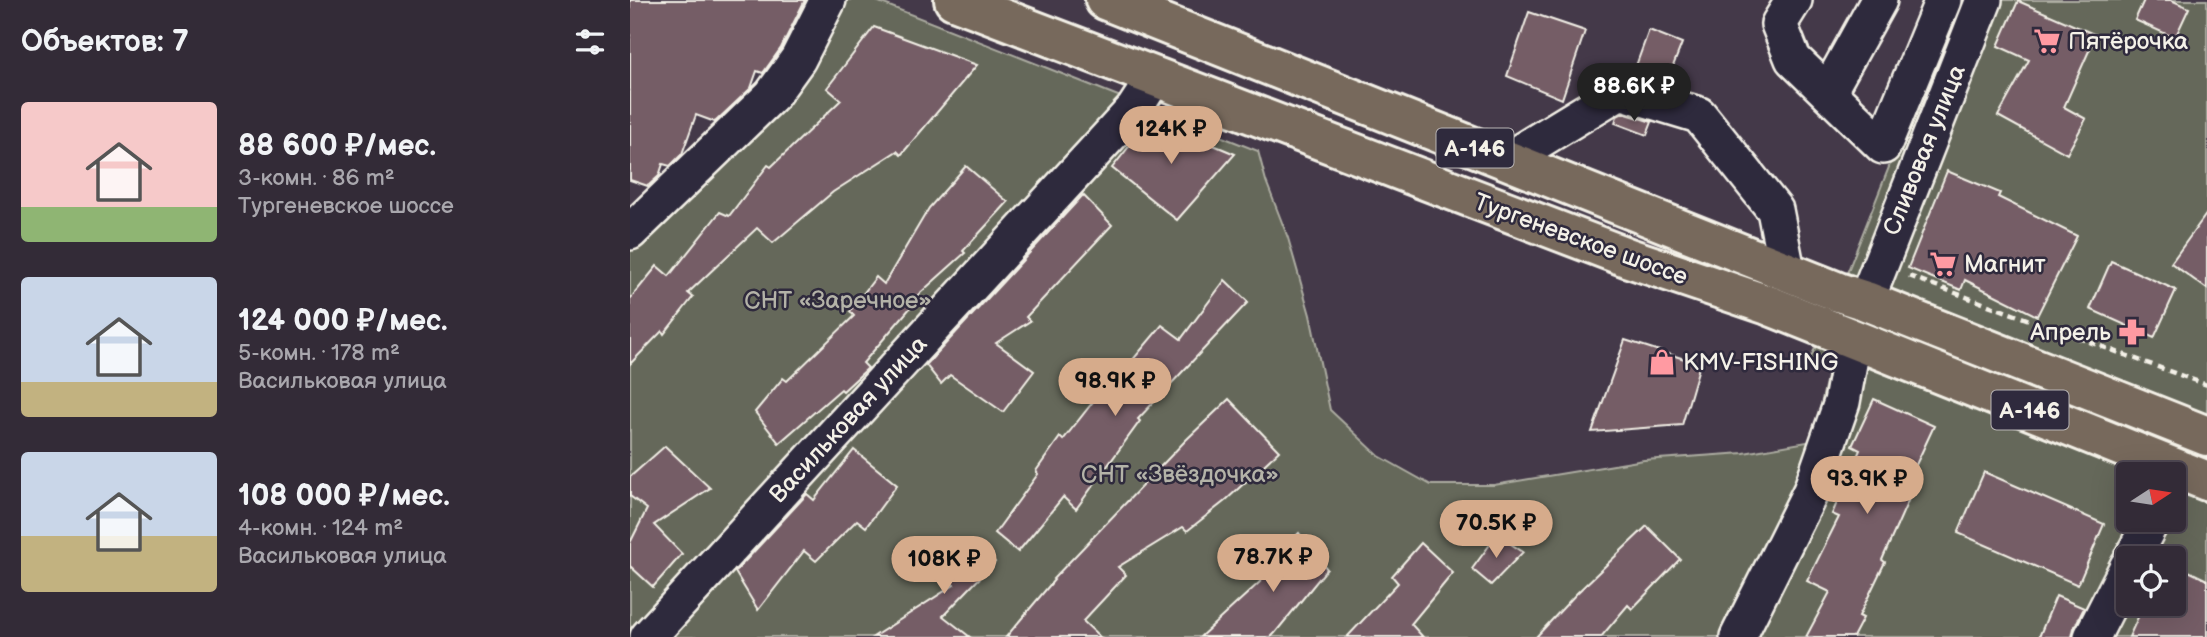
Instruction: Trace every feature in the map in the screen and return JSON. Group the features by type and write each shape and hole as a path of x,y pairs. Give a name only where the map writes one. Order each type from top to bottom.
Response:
{"highway":[{"name":"Тургеневское шоссе","path":"954,0 1629,258 1768,305 2151,462"},
{"name":"Тургеневское шоссе","path":"1105,0 2207,436"}],"street":[{"path":"630,232 772,95 797,59 828,0"},
{"path":"1794,0 1779,24 1793,59 1883,146 1943,0"},
{"path":"1828,92 1879,0"},
{"name":"Сливовая улица","path":"1866,301 1980,2"},
{"name":"Васильковая улица","path":"648,637 1134,109 1155,77"},
{"path":"1507,160 1620,91 1699,115 1775,210 1787,271"},
{"path":"1738,637 1811,491 1843,402 1853,341"},
{"path":"2092,637 2116,590"}],"path":[{"path":"1878,265 2207,385"}],"green space":[{"path":"844,0 874,0 1258,151 1266,181 1288,238 1310,315 1330,410 1379,456 1431,485 1494,485 1644,460 1744,453 1813,441 1829,368 1808,362 1825,329 1955,0 2207,0 2207,637 630,637 630,213"}],"building":[{"path":"630,0 805,0 781,48 763,73 757,71 751,88 715,122 696,115 682,154 670,166 663,164 659,176 648,186 630,180"},
{"path":"2144,0 2171,0 2189,8 2175,38 2135,20"},
{"path":"2018,1 2096,35 2064,107 2086,119 2067,154 1998,116 2029,60 1998,46"},
{"path":"1529,12 1585,31 1562,99 1507,76"},
{"path":"874,27 977,65 901,155 897,151 833,192 773,243 757,228 688,293 693,297 664,334 662,331 630,364 630,299 657,266 669,276 720,212 729,216 768,165 771,167 841,100 827,88"},
{"path":"1649,30 1682,43 1666,84 1633,74"},
{"path":"1623,113 1652,122 1647,135 1615,123 1617,116"},
{"path":"1151,119 1235,154 1177,220 1112,168"},
{"path":"966,166 1008,202 963,251 965,253 908,304 911,307 863,363 868,368 779,443 755,412 783,378 787,381 854,316 850,311 876,277 884,284 929,208"},
{"path":"1947,171 2000,193 1998,197 2077,236 2037,316 1965,280 1961,290 1908,268"},
{"path":"1083,195 1112,225 1026,317 1030,321 996,343 1034,371 1003,412 950,375 941,384 926,365"},
{"path":"2207,213 2207,289 2171,263"},
{"path":"2111,261 2176,290 2154,338 2090,309"},
{"path":"1225,280 1248,302 1138,419 1140,421 1076,509 1063,497 1018,552 995,533 1038,474 1036,471 1060,437 1063,440 1107,384 1110,387 1162,325 1181,339"},
{"path":"1625,340 1700,364 1682,425 1592,432"},
{"path":"1229,399 1279,451 1225,501 1187,531 1183,527 1118,567 1126,575 1083,621 1100,637 1006,637 1053,579"},
{"path":"1874,399 1934,426 1908,482 1915,485 1882,560 1885,562 1859,616 1863,618 1853,637 1806,637 1830,592 1807,581 1839,517 1832,514 1860,450 1852,446"},
{"path":"665,446 710,488 654,525 682,554 653,587 630,566 630,543 647,509 630,496 630,477"},
{"path":"854,450 897,485 866,527 857,520 816,561 804,551 758,610 735,572 807,494 814,500"},
{"path":"1984,472 2104,524 2078,585 1958,533"},
{"path":"1647,526 1680,559 1632,609 1628,605 1601,637 1536,637 1577,593"},
{"path":"1299,533 1327,569 1275,633 1271,637 1200,637 1261,581 1254,575"},
{"path":"1497,535 1523,552 1491,585 1472,569"},
{"path":"968,541 995,562 943,616 970,637 873,637 954,585 932,563"},
{"path":"1421,543 1453,573 1411,624 1423,637 1347,637 1398,583 1392,576"},
{"path":"2186,570 2207,580 2207,637 2129,637 2139,616 2186,616"},
{"path":"2056,596 2084,608 2072,637 2039,637"}],"place":[{"name":"Пятёрочка","path":"2047,41"},
{"name":"Магнит","path":"1943,264"},
{"name":"Апрель","path":"2132,332"},
{"name":"KMV-FISHING","path":"1662,362"}],"park label":[{"name":"СНТ «Заречное»","path":"838,300"},
{"name":"СНТ «Звёздочка»","path":"1180,474"}]}
